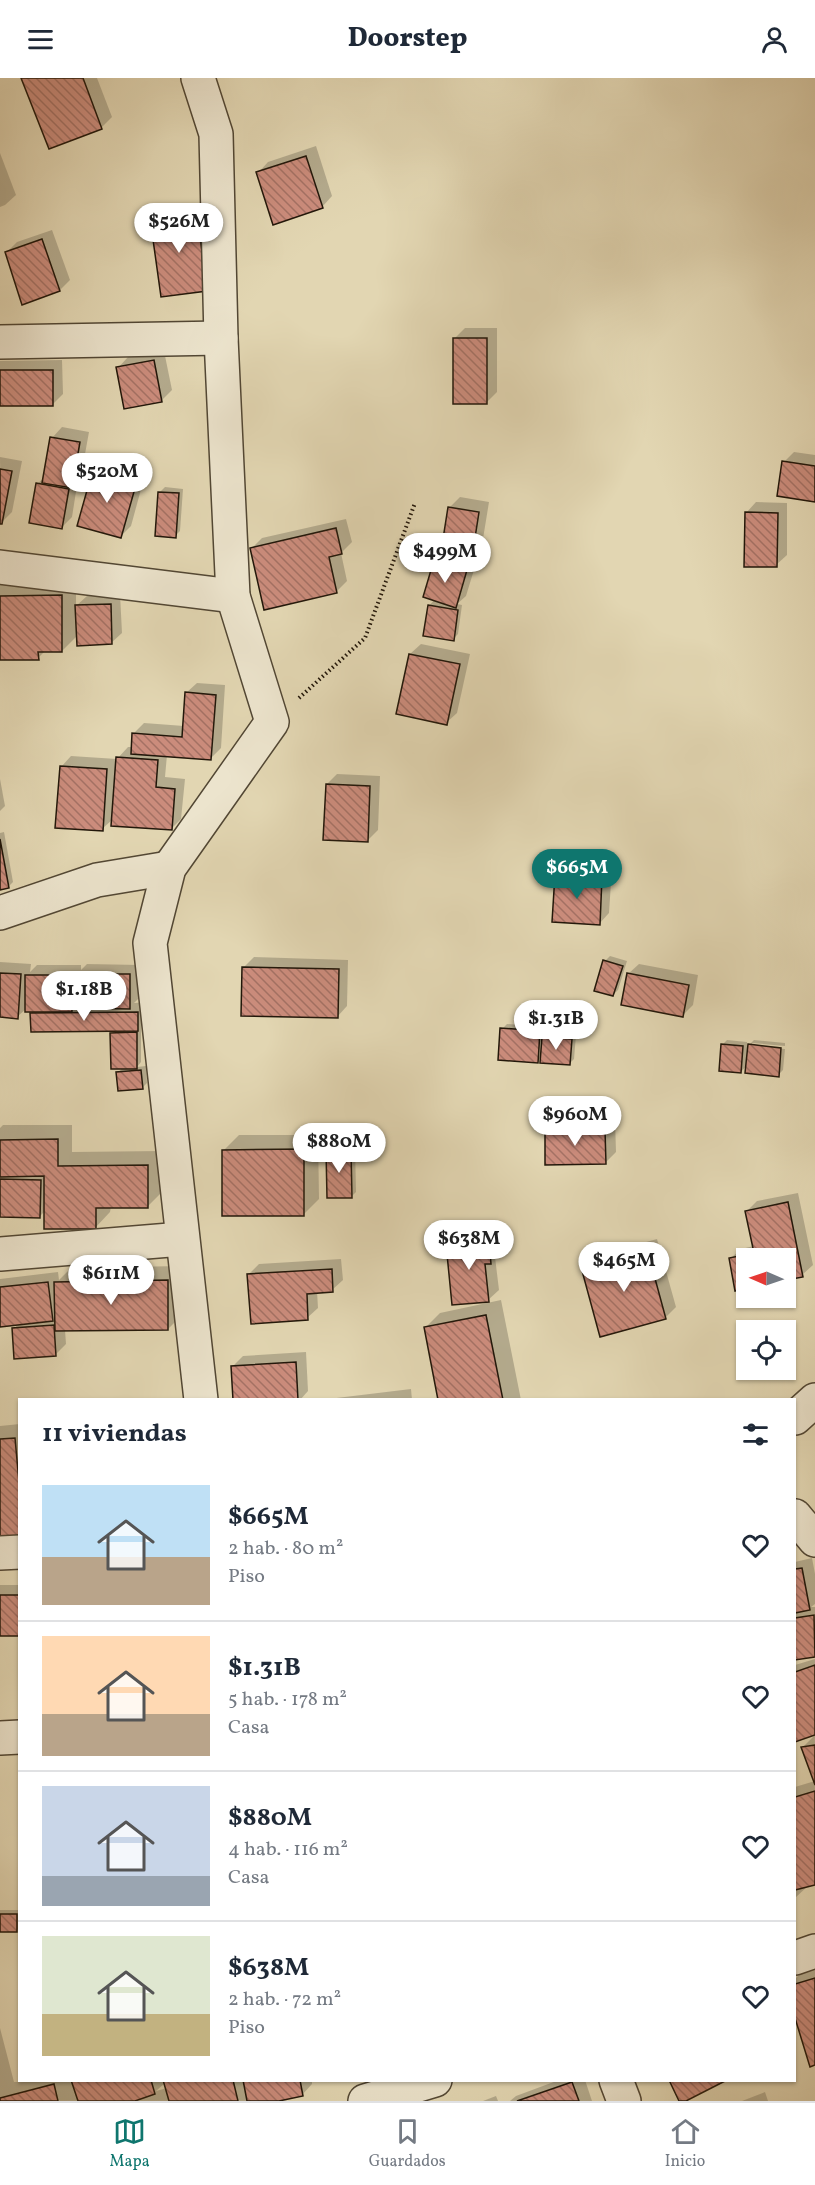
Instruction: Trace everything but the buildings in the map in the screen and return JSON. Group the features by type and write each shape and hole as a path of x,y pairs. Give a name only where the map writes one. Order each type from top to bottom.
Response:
{"street":[{"path":"198,78 216,134 221,338 233,596 272,722 169,868 150,943 201,1398"},
{"path":"0,342 221,338"},
{"path":"0,567 233,596"},
{"path":"0,913 97,880 169,868"},
{"path":"0,1254 182,1239"},
{"path":"796,1417 815,1400"},
{"path":"796,1517 815,1540"},
{"path":"0,1553 18,1552"},
{"path":"0,1738 18,1737"},
{"path":"796,1958 815,1951"},
{"path":"365,2101 428,2082"},
{"path":"617,2082 624,2101"}],"path":[{"path":"272,722 365,638 416,503"}]}
